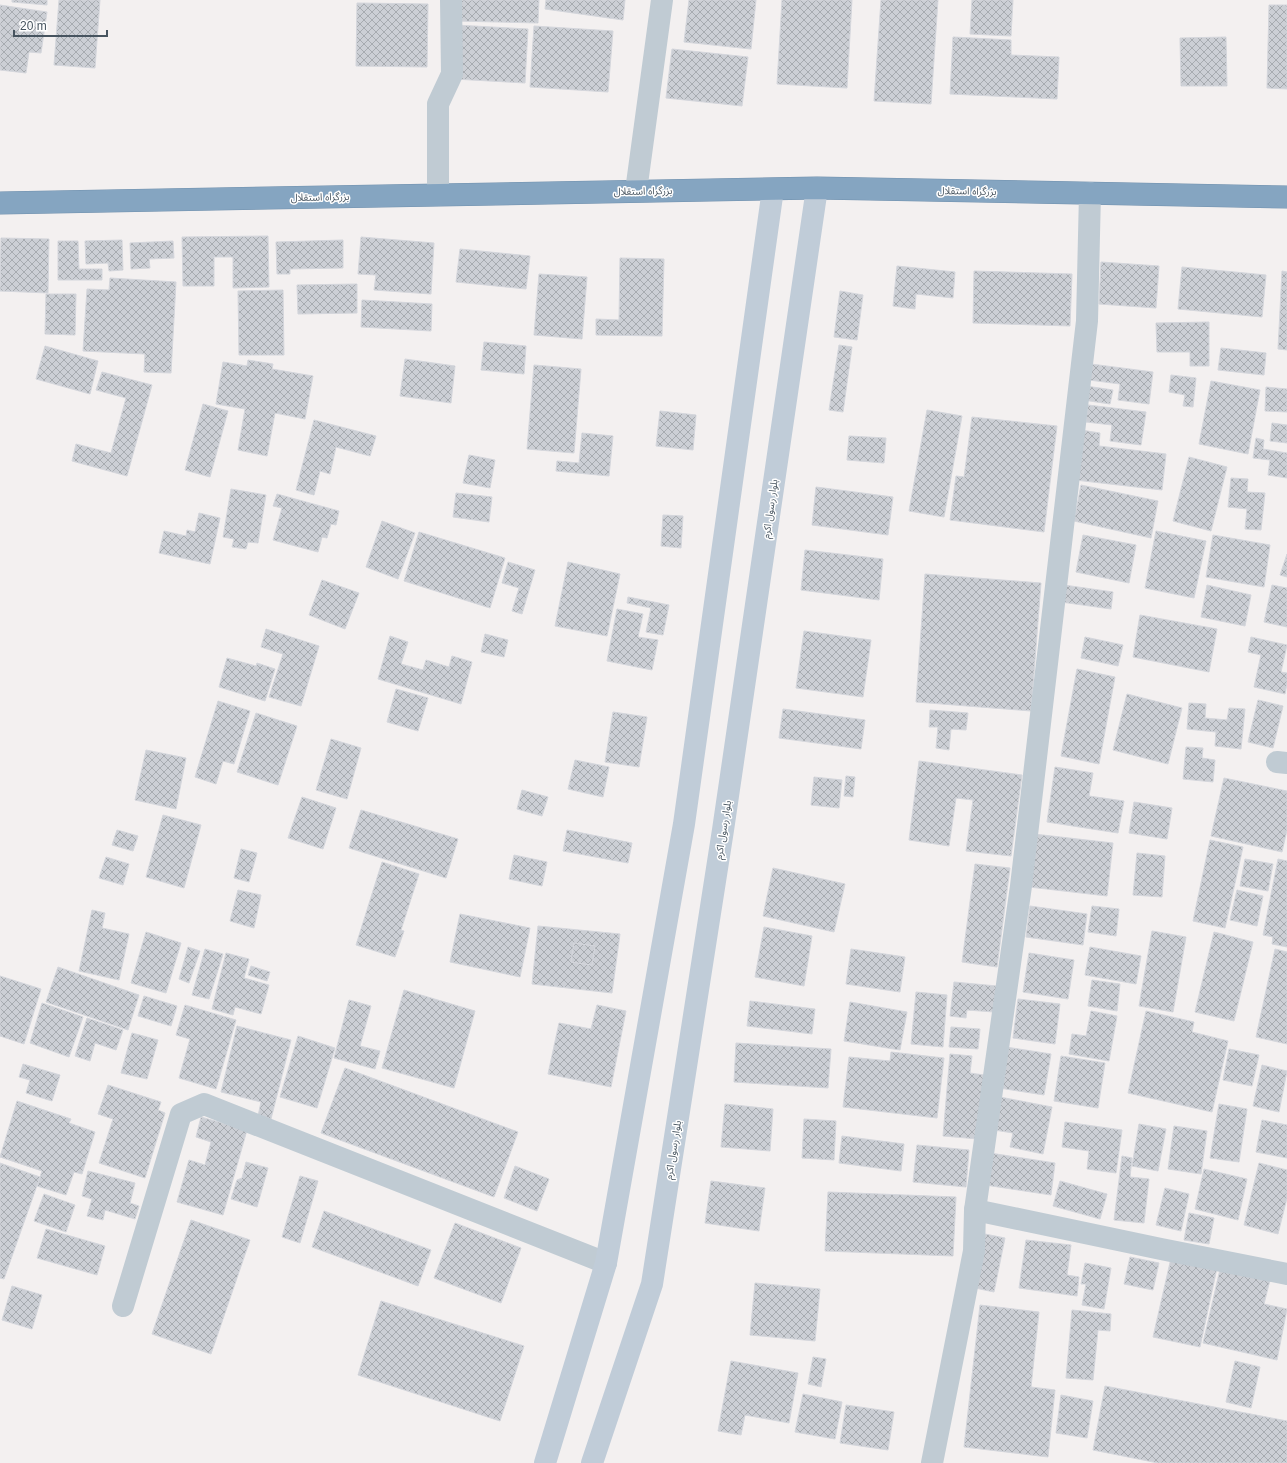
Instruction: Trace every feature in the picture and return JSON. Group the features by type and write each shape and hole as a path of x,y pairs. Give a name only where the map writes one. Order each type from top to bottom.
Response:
{"highway":[{"name":"بزرگراه استقلال","path":"0,203 818,188 1287,196"}],"main road":[{"name":"بلوار رسول اکرم","path":"592,1463 652,1284 723,830 818,188"},
{"path":"545,1463 606,1262 684,824 773,189"}],"street":[{"path":"438,195 438,104 452,74 451,0"},
{"path":"636,191 662,0"},
{"path":"932,1463 974,1252 975,1210 1021,886 1087,321 1090,193"},
{"path":"123,1306 181,1114 204,1104 606,1262"},
{"path":"975,1210 1287,1274"}],"building":[{"path":"12,0 47,0 47,5 12,2"},
{"path":"59,0 100,0 95,68 54,65"},
{"path":"456,0 539,0 538,23 455,21"},
{"path":"546,0 625,0 623,20 545,9"},
{"path":"689,0 756,0 751,49 684,42"},
{"path":"782,0 852,0 847,88 777,84"},
{"path":"881,0 938,0 931,104 874,101"},
{"path":"972,0 1013,0 1011,36 970,34"},
{"path":"357,3 428,4 427,67 356,66"},
{"path":"0,5 47,12 41,53 29,52 26,73 0,70"},
{"path":"1269,5 1287,5 1287,89 1267,88"},
{"path":"456,25 528,29 525,83 454,79"},
{"path":"534,26 613,31 608,92 530,87"},
{"path":"953,37 1011,40 1011,55 1059,57 1057,99 950,94"},
{"path":"1226,37 1227,86 1181,86 1180,38"},
{"path":"672,49 748,57 742,106 666,98"},
{"path":"268,236 269,287 233,288 233,257 214,257 214,286 183,286 182,237"},
{"path":"361,237 434,243 431,294 374,290 376,275 358,274"},
{"path":"1,238 49,239 48,293 0,291"},
{"path":"122,240 123,270 109,271 108,263 86,264 85,241"},
{"path":"343,240 343,268 290,269 290,274 277,274 276,242"},
{"path":"58,241 78,241 79,269 102,269 102,280 58,280"},
{"path":"173,241 174,258 149,259 150,268 131,269 130,243"},
{"path":"460,249 530,256 526,289 456,282"},
{"path":"620,258 664,259 662,336 596,335 596,319 619,320"},
{"path":"1101,262 1159,266 1156,308 1099,304"},
{"path":"897,266 955,272 953,298 916,294 915,309 893,306"},
{"path":"1182,267 1266,275 1262,317 1178,309"},
{"path":"974,271 1072,274 1070,326 973,323"},
{"path":"1282,271 1287,272 1287,350 1278,349"},
{"path":"539,274 587,277 582,339 534,335"},
{"path":"110,278 176,282 171,373 144,372 145,354 83,351 87,289 109,290"},
{"path":"357,284 357,313 298,314 297,285"},
{"path":"283,290 284,355 239,355 238,291"},
{"path":"840,291 863,295 857,340 834,337"},
{"path":"46,294 76,294 75,335 45,334"},
{"path":"362,300 432,304 431,331 361,327"},
{"path":"1209,322 1209,366 1190,366 1190,352 1157,352 1156,323"},
{"path":"484,342 526,346 524,374 481,370"},
{"path":"839,345 852,347 843,412 829,410"},
{"path":"45,346 98,361 90,394 36,379"},
{"path":"1221,348 1266,353 1264,375 1218,370"},
{"path":"405,359 455,366 451,403 400,396"},
{"path":"248,360 273,364 272,369 313,376 305,419 275,413 267,456 238,450 245,409 216,404 223,362 247,366"},
{"path":"1091,364 1153,372 1149,404 1118,400 1120,384 1089,380"},
{"path":"534,365 581,369 574,453 527,449"},
{"path":"102,372 152,385 127,476 72,461 76,444 111,453 126,398 96,390"},
{"path":"1171,375 1196,378 1193,407 1183,406 1185,395 1169,392"},
{"path":"1211,381 1260,390 1248,454 1199,444"},
{"path":"1086,386 1113,390 1110,404 1083,400"},
{"path":"1266,387 1287,389 1287,412 1265,411"},
{"path":"203,404 228,411 210,477 185,470"},
{"path":"1088,405 1146,412 1141,445 1110,441 1112,425 1086,422"},
{"path":"927,410 962,416 944,517 909,511"},
{"path":"660,411 696,415 693,450 656,446"},
{"path":"972,417 1057,426 1044,532 950,520 956,476 964,477"},
{"path":"314,420 376,436 370,456 336,447 330,474 320,471 314,495 296,490"},
{"path":"1272,423 1287,425 1287,443 1270,441"},
{"path":"1081,430 1100,433 1099,446 1166,454 1162,490 1075,480"},
{"path":"582,433 613,436 609,476 556,471 557,461 579,463"},
{"path":"849,436 886,438 884,463 847,460"},
{"path":"1256,438 1264,440 1263,449 1287,453 1287,478 1268,475 1270,460 1253,458"},
{"path":"469,455 495,460 490,488 463,483"},
{"path":"1189,457 1227,467 1211,531 1173,521"},
{"path":"1231,478 1248,479 1247,492 1265,493 1261,530 1245,529 1247,509 1228,507"},
{"path":"1081,485 1158,501 1151,538 1074,521"},
{"path":"816,487 893,497 888,535 812,525"},
{"path":"231,489 266,495 258,543 248,542 246,549 232,547 234,539 223,537"},
{"path":"456,493 492,497 489,522 453,517"},
{"path":"277,494 339,511 336,525 331,524 327,538 322,537 318,552 273,540 282,508 273,506"},
{"path":"199,513 220,518 210,564 159,553 164,531 186,536 187,530 195,532"},
{"path":"663,515 683,516 681,548 661,546"},
{"path":"382,521 415,533 398,579 366,567"},
{"path":"1156,531 1206,541 1194,598 1145,588"},
{"path":"419,532 505,558 490,608 404,581"},
{"path":"1083,535 1136,545 1129,583 1076,572"},
{"path":"1213,535 1270,545 1264,587 1206,577"},
{"path":"805,550 883,559 879,600 801,590"},
{"path":"1287,554 1287,577 1280,575"},
{"path":"508,562 535,570 522,614 512,611 519,588 502,583"},
{"path":"568,562 620,574 607,636 555,626"},
{"path":"925,574 1041,583 1031,711 916,702"},
{"path":"322,580 359,593 345,629 309,615"},
{"path":"1064,585 1113,592 1111,609 1061,602"},
{"path":"1207,585 1251,595 1245,626 1201,617"},
{"path":"1272,585 1287,588 1287,627 1264,622"},
{"path":"628,597 669,605 663,635 646,632 651,608 627,603"},
{"path":"617,609 643,614 638,637 658,640 652,670 607,661"},
{"path":"1140,615 1217,629 1209,672 1133,657"},
{"path":"266,629 319,646 301,706 269,697 283,654 261,647"},
{"path":"804,631 871,640 863,697 796,688"},
{"path":"485,634 508,640 504,657 481,652"},
{"path":"390,636 408,642 401,664 423,670 426,660 449,667 452,656 472,662 461,704 378,679"},
{"path":"1085,637 1123,645 1118,666 1081,658"},
{"path":"1251,637 1287,645 1281,672 1287,673 1285,694 1254,687 1261,655 1248,652"},
{"path":"227,658 256,666 257,663 275,669 265,701 219,687"},
{"path":"1077,669 1115,677 1099,764 1061,756"},
{"path":"396,689 428,698 418,731 387,722"},
{"path":"1127,694 1182,708 1168,764 1113,750"},
{"path":"1258,700 1283,706 1273,748 1248,742"},
{"path":"218,701 250,711 234,764 223,761 216,784 195,777"},
{"path":"1189,703 1206,704 1205,718 1227,720 1229,708 1245,709 1241,749 1215,746 1216,732 1187,729"},
{"path":"783,709 865,720 861,749 779,738"},
{"path":"930,710 968,713 966,730 951,729 949,750 936,748 938,727 929,727"},
{"path":"613,712 647,717 639,767 605,762"},
{"path":"256,713 297,726 278,785 237,772"},
{"path":"331,739 361,748 347,799 316,790"},
{"path":"1186,747 1203,748 1202,758 1215,760 1213,782 1183,779"},
{"path":"146,750 186,758 176,809 135,800"},
{"path":"575,760 609,767 603,797 568,789"},
{"path":"919,761 1022,775 1011,856 966,851 973,800 956,798 949,846 909,840"},
{"path":"1055,767 1093,773 1089,796 1124,801 1118,833 1047,822"},
{"path":"846,776 855,777 853,797 844,796"},
{"path":"814,777 842,780 839,808 811,805"},
{"path":"1224,778 1287,791 1287,830 1282,852 1211,836"},
{"path":"522,790 548,797 542,816 517,809"},
{"path":"302,797 336,808 323,849 288,838"},
{"path":"1134,802 1172,808 1167,839 1129,833"},
{"path":"361,810 458,839 446,878 349,848"},
{"path":"163,815 201,825 184,888 146,877"},
{"path":"117,830 138,836 133,851 112,845"},
{"path":"567,830 632,843 628,863 563,851"},
{"path":"1034,834 1113,843 1107,896 1029,887"},
{"path":"1210,840 1243,847 1225,928 1193,921"},
{"path":"241,849 257,853 249,882 234,878"},
{"path":"1137,853 1165,856 1162,897 1133,895"},
{"path":"514,855 547,862 542,886 509,879"},
{"path":"106,857 129,864 123,885 99,878"},
{"path":"1245,859 1273,864 1268,891 1240,886"},
{"path":"1278,859 1287,861 1287,947 1272,944 1273,937 1263,935"},
{"path":"382,862 419,874 401,930 404,931 395,957 356,945"},
{"path":"975,864 1010,868 997,967 962,962"},
{"path":"773,868 845,884 834,932 763,916"},
{"path":"238,890 261,895 254,928 230,921"},
{"path":"1237,890 1263,896 1257,926 1230,920"},
{"path":"1030,906 1087,914 1083,945 1026,937"},
{"path":"1092,906 1119,909 1116,936 1088,932"},
{"path":"92,910 105,913 102,928 129,934 119,980 79,971"},
{"path":"460,914 530,928 520,977 450,962"},
{"path":"538,926 620,934 612,993 532,984","holes":["574,943 595,946 592,965 571,962"]},
{"path":"764,927 812,936 804,986 755,977"},
{"path":"1152,931 1186,937 1173,1012 1139,1006"},
{"path":"146,932 181,943 166,993 131,983"},
{"path":"1214,932 1253,942 1234,1021 1195,1012"},
{"path":"574,943 595,946 592,965 571,962"},
{"path":"188,947 200,951 189,983 179,979"},
{"path":"1090,947 1141,956 1136,984 1085,975"},
{"path":"205,949 223,954 209,999 192,995"},
{"path":"851,949 905,957 900,992 846,984"},
{"path":"1275,949 1287,952 1287,1044 1256,1037"},
{"path":"226,953 249,959 244,978 269,985 261,1014 235,1007 233,1015 212,1009"},
{"path":"1029,953 1074,960 1068,999 1023,992"},
{"path":"251,966 270,972 267,981 248,975"},
{"path":"58,967 139,995 128,1030 46,1002"},
{"path":"0,976 41,989 24,1044 0,1036"},
{"path":"1092,980 1120,984 1117,1011 1088,1006"},
{"path":"954,982 997,986 994,1012 967,1010 966,1018 950,1016"},
{"path":"404,990 475,1011 454,1088 382,1068"},
{"path":"916,992 947,995 943,1047 911,1044"},
{"path":"144,996 177,1006 171,1026 138,1016"},
{"path":"1018,999 1060,1004 1055,1044 1013,1038"},
{"path":"349,1000 371,1006 360,1046 380,1051 375,1069 334,1058"},
{"path":"750,1001 815,1009 812,1034 747,1026"},
{"path":"850,1002 907,1012 900,1050 844,1041"},
{"path":"42,1003 83,1017 69,1057 30,1043"},
{"path":"185,1005 236,1020 216,1089 179,1078 190,1039 176,1035"},
{"path":"597,1005 626,1011 611,1087 548,1074 559,1023 591,1029"},
{"path":"1091,1011 1117,1016 1109,1061 1069,1054 1072,1034 1086,1036"},
{"path":"1146,1011 1194,1022 1192,1032 1228,1041 1212,1112 1128,1093"},
{"path":"87,1018 123,1030 116,1050 95,1043 90,1061 75,1056"},
{"path":"237,1026 291,1040 271,1119 258,1116 261,1102 221,1092"},
{"path":"951,1027 980,1029 978,1049 949,1047"},
{"path":"132,1033 158,1040 147,1079 121,1073"},
{"path":"298,1036 335,1048 317,1108 280,1097"},
{"path":"736,1043 831,1049 828,1088 734,1082"},
{"path":"1006,1047 1051,1054 1044,1095 999,1088"},
{"path":"1229,1049 1259,1055 1252,1086 1223,1080"},
{"path":"891,1052 944,1058 937,1118 843,1107 849,1057 890,1061"},
{"path":"950,1054 972,1056 970,1073 984,1075 978,1139 943,1136"},
{"path":"1061,1056 1105,1063 1098,1108 1054,1101"},
{"path":"23,1064 60,1075 52,1101 26,1093 30,1080 19,1077"},
{"path":"1262,1065 1287,1071 1279,1112 1253,1106"},
{"path":"345,1068 518,1132 494,1197 321,1133"},
{"path":"108,1085 161,1102 158,1110 165,1113 145,1178 99,1163 113,1119 98,1114"},
{"path":"1000,1097 1052,1107 1043,1154 1010,1147 1013,1133 994,1130"},
{"path":"17,1101 71,1119 69,1123 95,1132 82,1174 74,1172 66,1195 37,1186 42,1171 0,1157"},
{"path":"725,1104 773,1109 770,1151 721,1147"},
{"path":"1219,1104 1247,1109 1239,1162 1210,1158"},
{"path":"201,1117 247,1130 223,1215 177,1202 189,1160 205,1165 211,1142 196,1137"},
{"path":"804,1119 836,1121 834,1160 802,1158"},
{"path":"1262,1120 1287,1125 1287,1158 1256,1152"},
{"path":"1065,1122 1122,1130 1116,1173 1087,1169 1089,1151 1062,1147"},
{"path":"1139,1124 1166,1129 1158,1171 1132,1166"},
{"path":"1174,1126 1207,1131 1201,1174 1168,1169"},
{"path":"842,1136 904,1144 901,1171 839,1163"},
{"path":"917,1145 969,1150 966,1187 913,1182"},
{"path":"990,1153 1055,1163 1051,1195 985,1185"},
{"path":"1122,1156 1132,1158 1130,1177 1149,1179 1144,1223 1114,1220"},
{"path":"246,1162 268,1168 257,1207 231,1199 237,1180 242,1178"},
{"path":"0,1163 40,1177 4,1279 0,1278"},
{"path":"1259,1163 1287,1170 1287,1198 1278,1234 1244,1225"},
{"path":"515,1166 549,1179 537,1211 504,1198"},
{"path":"1204,1169 1247,1179 1238,1220 1195,1209"},
{"path":"88,1171 135,1183 130,1203 139,1206 135,1219 105,1210 103,1220 87,1216 92,1199 82,1196"},
{"path":"300,1176 318,1181 300,1243 282,1237"},
{"path":"711,1181 765,1188 759,1231 705,1223"},
{"path":"1060,1181 1107,1194 1100,1219 1053,1206"},
{"path":"1165,1188 1189,1194 1181,1231 1156,1225"},
{"path":"828,1192 956,1197 953,1256 825,1251"},
{"path":"44,1194 75,1205 66,1232 34,1221"},
{"path":"324,1211 431,1250 418,1286 312,1247"},
{"path":"1189,1213 1214,1218 1209,1244 1184,1240"},
{"path":"191,1220 250,1240 211,1354 152,1334"},
{"path":"455,1223 521,1248 501,1303 434,1278"},
{"path":"46,1229 105,1246 97,1275 37,1258"},
{"path":"985,1234 1005,1238 994,1292 975,1288"},
{"path":"1026,1240 1071,1245 1067,1275 1079,1277 1077,1296 1019,1288"},
{"path":"1130,1257 1159,1263 1153,1290 1124,1284"},
{"path":"1171,1258 1217,1268 1200,1347 1153,1337"},
{"path":"1085,1263 1111,1268 1104,1309 1082,1305 1086,1284 1081,1284"},
{"path":"1221,1265 1271,1276 1264,1304 1287,1309 1277,1360 1203,1343"},
{"path":"755,1283 820,1289 815,1341 750,1335"},
{"path":"12,1286 42,1295 32,1329 2,1320"},
{"path":"381,1301 524,1346 500,1421 358,1375"},
{"path":"980,1305 1039,1312 1031,1387 1055,1390 1048,1457 964,1447"},
{"path":"1072,1310 1111,1314 1110,1331 1098,1330 1093,1380 1066,1378"},
{"path":"813,1357 826,1359 821,1387 808,1384"},
{"path":"731,1361 798,1373 789,1423 745,1415 741,1435 718,1431"},
{"path":"1235,1361 1260,1367 1251,1408 1226,1402"},
{"path":"1105,1386 1287,1421 1287,1463 1158,1463 1093,1450"},
{"path":"803,1394 842,1402 835,1439 795,1432"},
{"path":"1061,1395 1093,1401 1087,1438 1056,1433"},
{"path":"846,1405 894,1412 888,1450 840,1443"}]}
